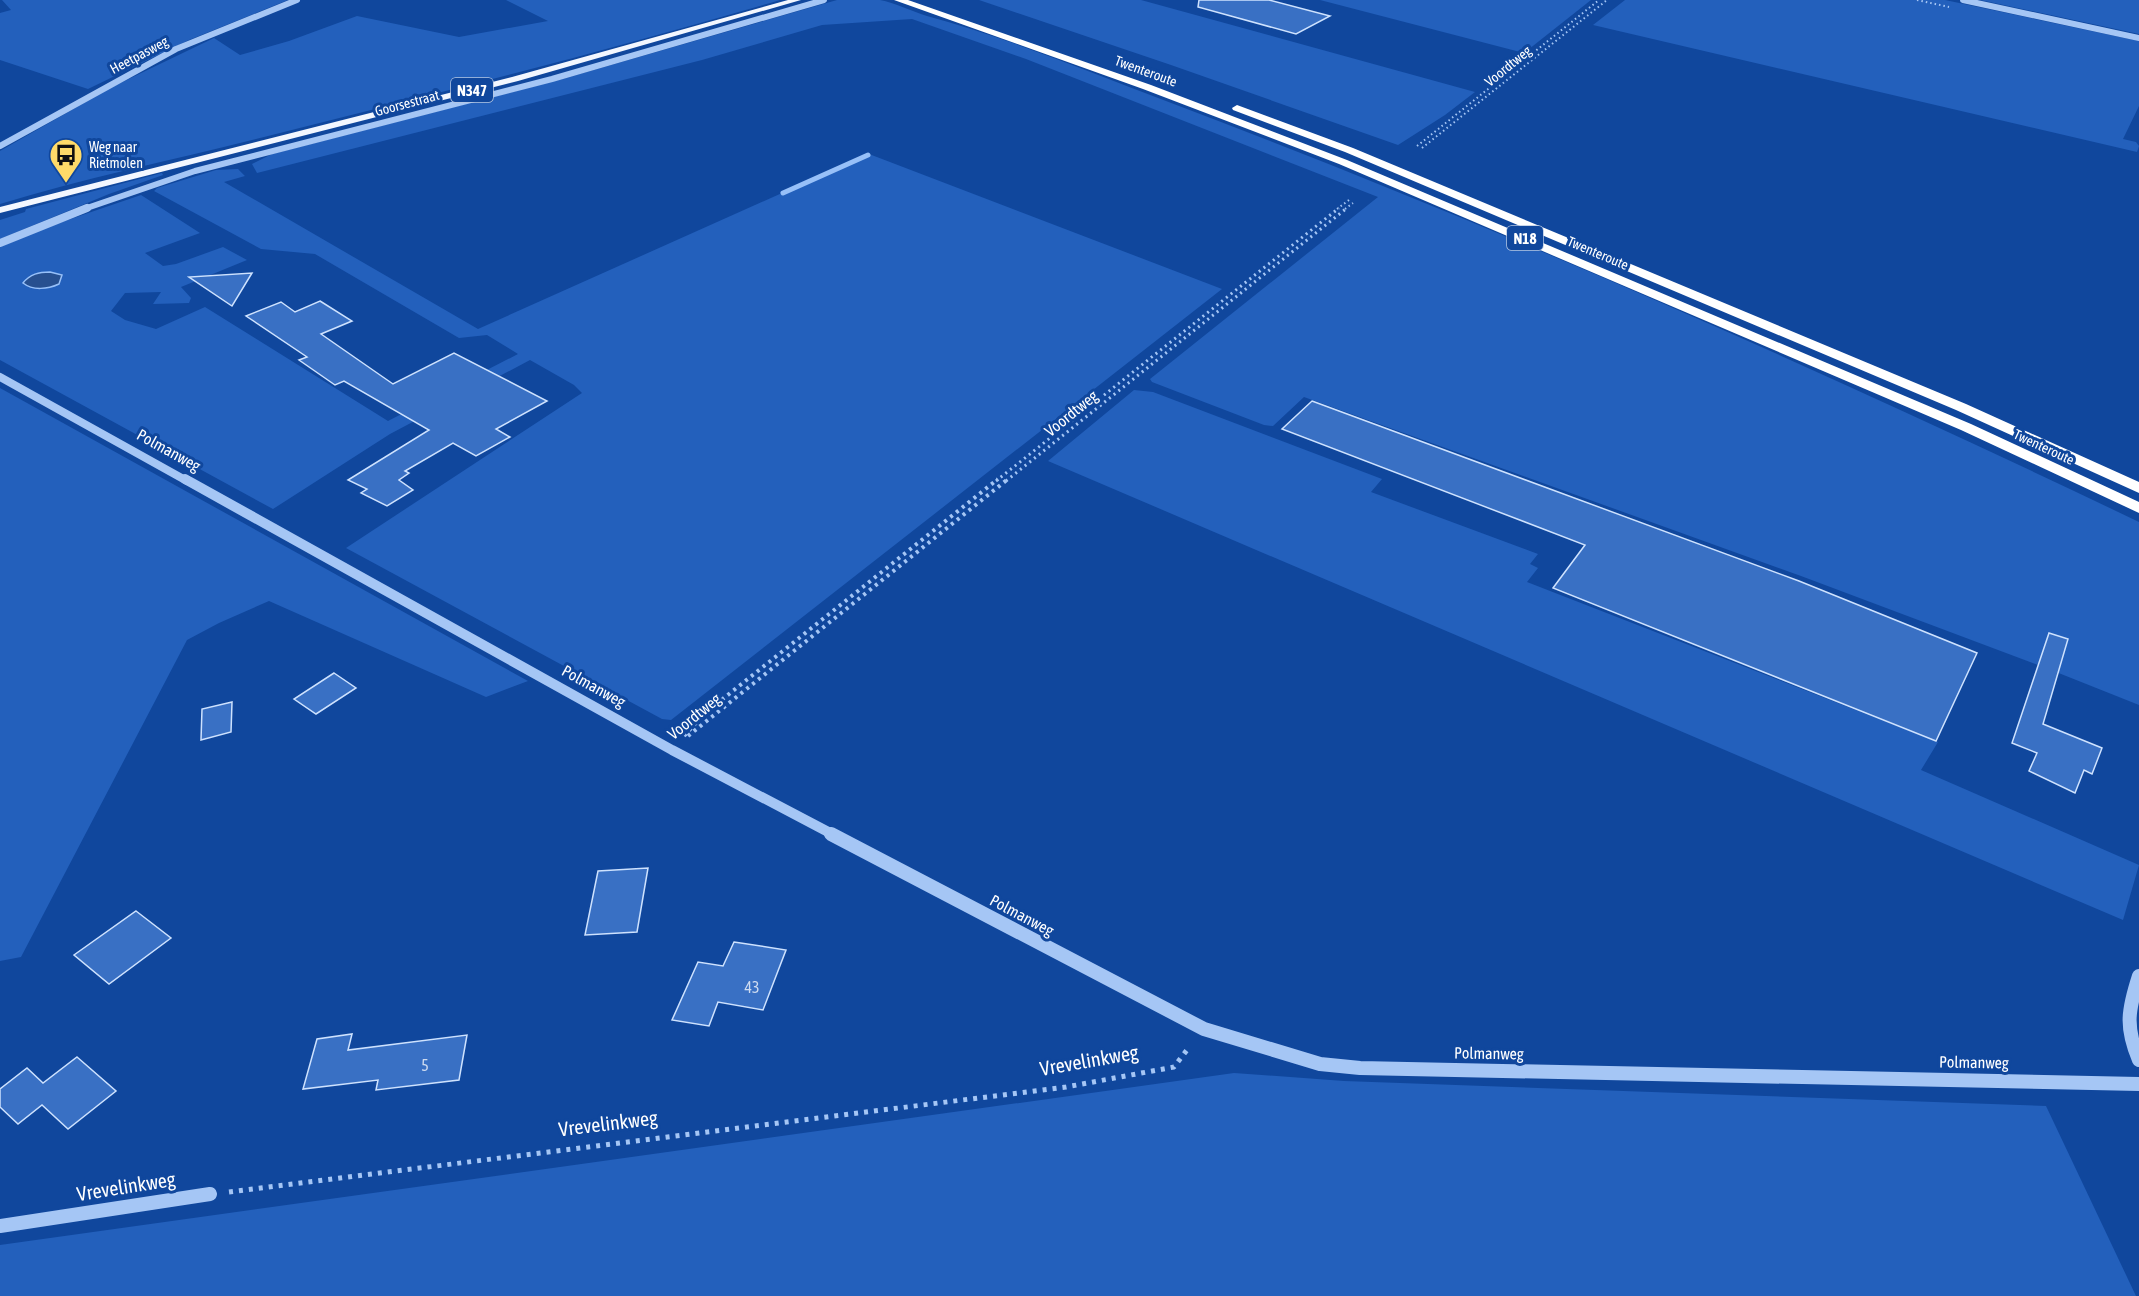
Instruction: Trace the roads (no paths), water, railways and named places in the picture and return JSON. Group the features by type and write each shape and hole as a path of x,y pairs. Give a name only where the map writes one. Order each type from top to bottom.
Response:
{"highway":[{"name":"Twenteroute","path":"899,0 1148,87 1343,162 1966,427 2139,508"},
{"name":"Twenteroute","path":"930,0 1156,78 1349,150 1961,407 2139,488"}],"main road":[{"name":"Goorsestraat","path":"0,210 504,82 797,0"}],"street":[{"name":"Heetpasweg","path":"0,146 176,49 297,0"},
{"name":"Goorsestraat","path":"0,243 110,199 195,171 563,76 824,0"},
{"path":"1963,0 2139,38"},
{"name":"Polmanweg","path":"0,377 672,750 1087,970 1204,1029 1292,1057 1320,1064 1360,1068 2139,1083"},
{"path":"2139,976 2128,1010 2129,1036 2139,1060"},
{"name":"Vrevelinkweg","path":"0,1226 210,1194"}],"waterway":[{"path":"783,193 868,155"}],"place":[{"name":"Weg naar Rietmolen","path":"66,184"}]}
